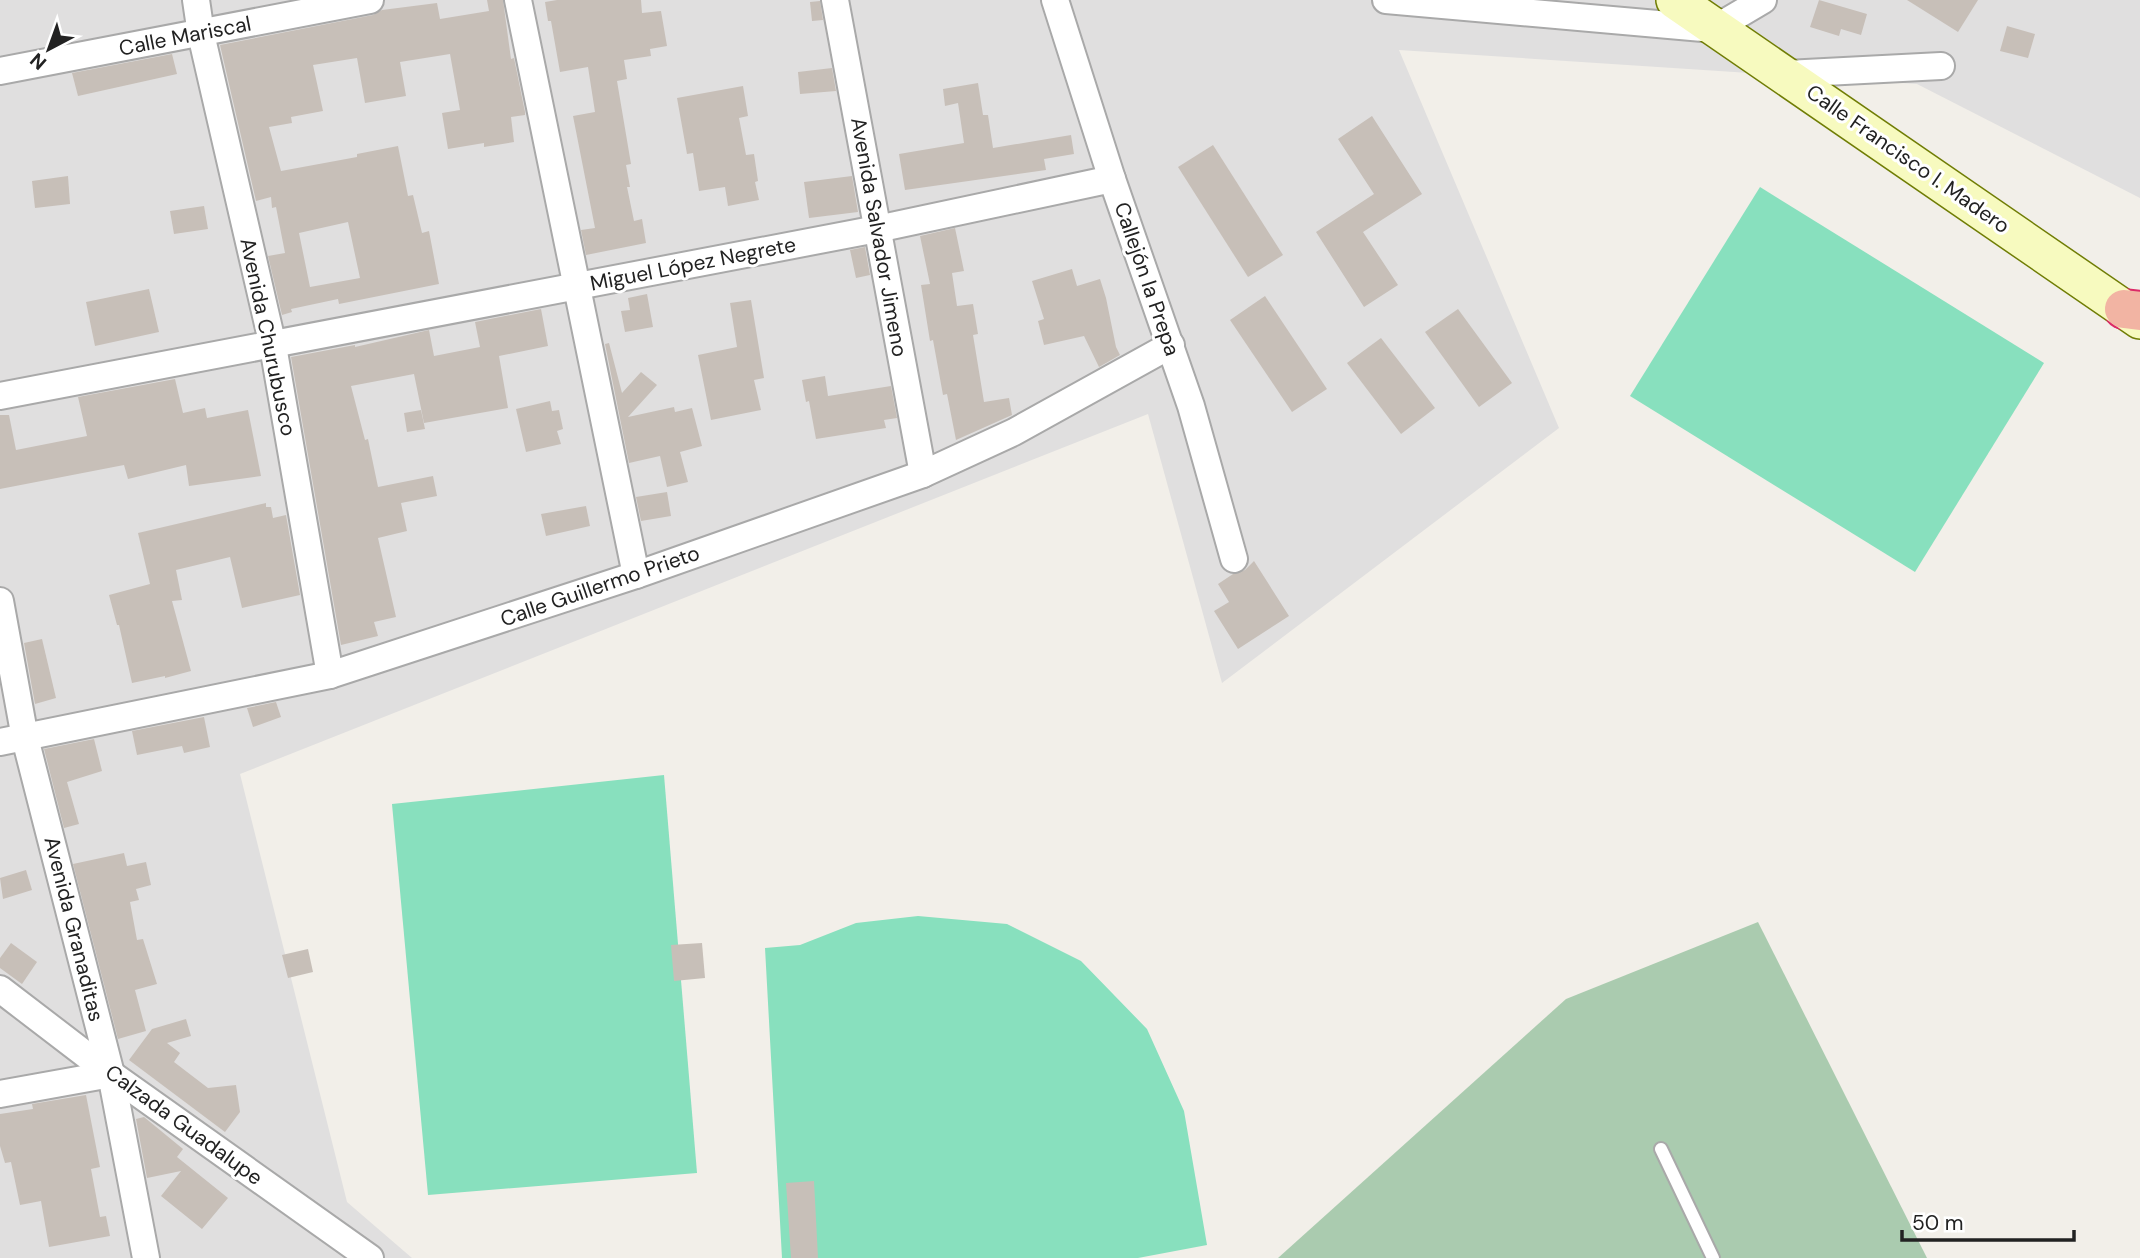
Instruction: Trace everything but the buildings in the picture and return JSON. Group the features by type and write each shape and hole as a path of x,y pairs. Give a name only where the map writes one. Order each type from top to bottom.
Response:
{"main road":[{"name":"Calle Francisco I. Madero","path":"1675,0 2135,313"}],"street":[{"name":"Avenida Churubusco","path":"196,0 201,34 273,346 330,675"},
{"name":"Calle Mariscal","path":"0,71 370,0"},
{"path":"518,0 636,575"},
{"name":"Avenida Salvador Jimeno","path":"835,0 923,474"},
{"name":"Callejón la Prepa","path":"1055,0 1112,179 1191,406 1234,559"},
{"path":"1386,0 1714,29 1763,0"},
{"path":"1786,74 1941,66"},
{"name":"Miguel López Negrete","path":"0,396 877,229 1112,179"},
{"name":"Calle Guillermo Prieto","path":"13,740 330,675 636,575 923,474 1014,432 1171,345"},
{"name":"Avenida Granaditas","path":"0,601 13,740 111,1074 146,1258"},
{"name":"Calzada Guadalupe","path":"0,989 111,1074 370,1258"},
{"path":"0,1094 111,1074"}],"lane":[{"path":"1661,1149 1713,1258"}],"shaded area":[{"path":"0,0 2140,0 2140,198 1917,84 1399,50 1559,428 1222,683 1148,414 240,774 347,1202 412,1258 0,1258"}],"green space":[{"path":"1760,187 2044,363 1915,572 1630,396"},
{"path":"664,775 697,1173 428,1195 392,804"},
{"path":"918,916 1007,924 1081,961 1147,1029 1184,1111 1207,1245 1138,1258 782,1258 765,948 800,945 856,923"},
{"path":"1758,922 1927,1258 1278,1258 1566,999"}]}
